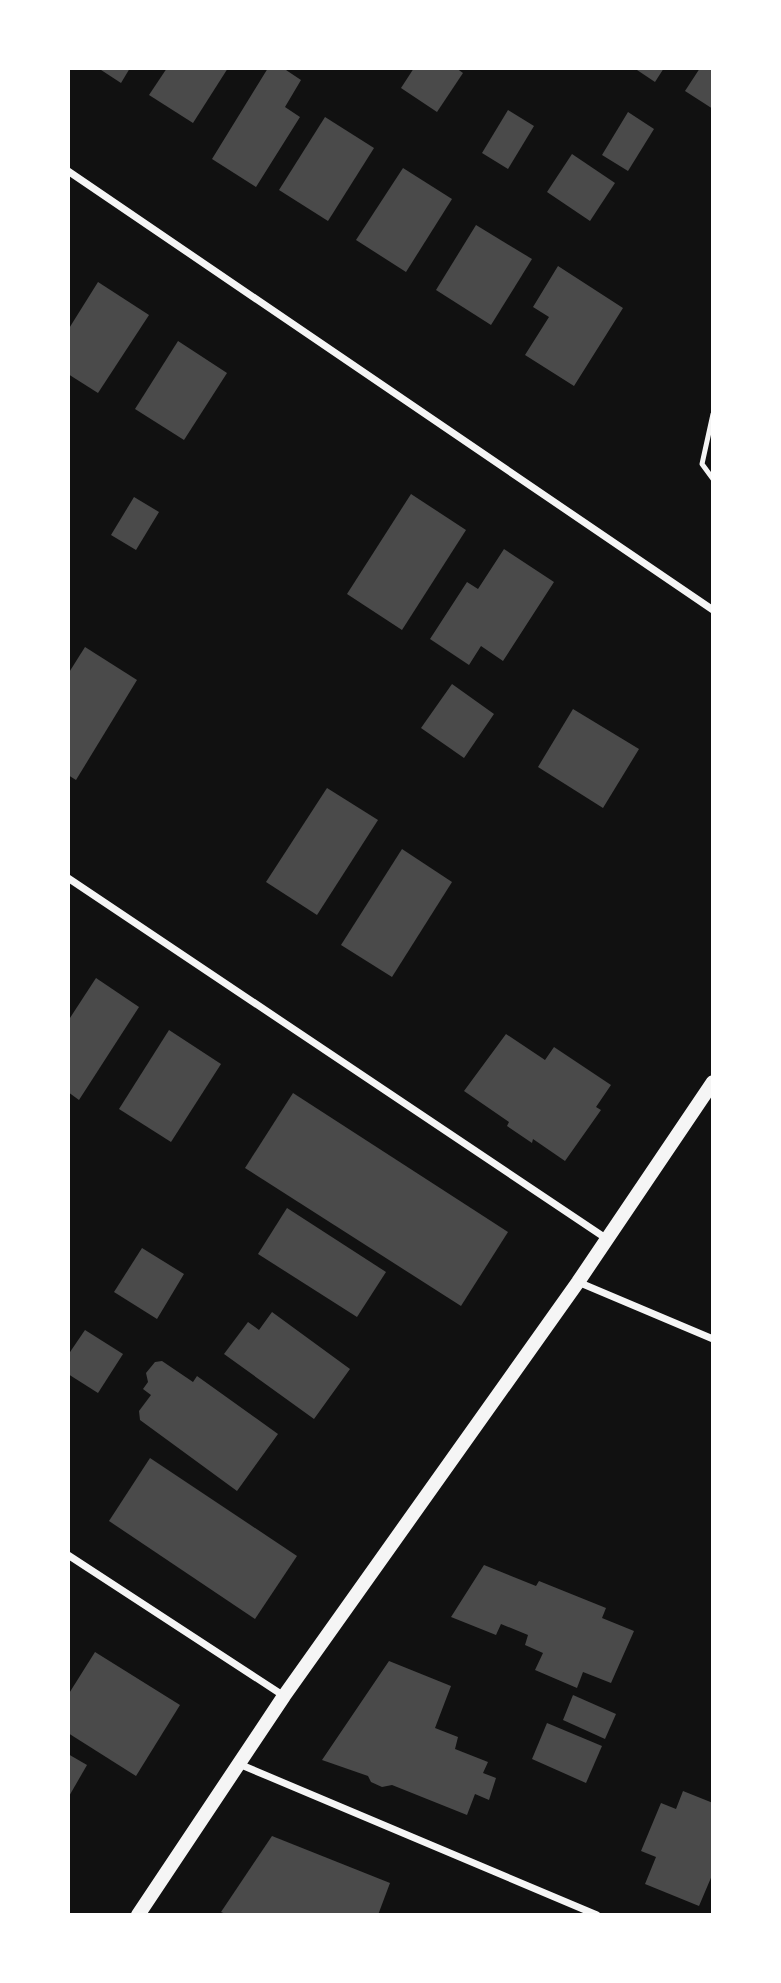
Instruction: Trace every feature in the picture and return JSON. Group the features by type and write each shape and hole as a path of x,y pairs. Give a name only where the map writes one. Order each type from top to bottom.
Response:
{"main road":[{"path":"138,1915 284,1696 578,1282 713,1082"}],"street":[{"path":"68,172 713,610"},
{"path":"68,878 607,1239"},
{"path":"578,1282 713,1339"},
{"path":"68,1555 284,1696"},
{"path":"238,1764 597,1915"}],"lane":[{"path":"713,414 702,464 713,479"}],"building":[{"path":"98,68 130,68 121,83"},
{"path":"167,68 228,68 193,123 149,95"},
{"path":"268,68 283,68 301,80 285,107 300,117 256,187 212,159"},
{"path":"414,68 456,68 463,73 437,112 401,88"},
{"path":"634,68 664,68 655,82"},
{"path":"700,68 713,68 713,109 685,91"},
{"path":"508,110 534,126 508,169 482,153"},
{"path":"628,112 654,129 628,171 602,155"},
{"path":"325,117 374,148 328,221 279,190"},
{"path":"572,154 615,183 590,221 547,192"},
{"path":"403,168 452,199 406,272 356,240"},
{"path":"476,225 532,259 491,325 436,290"},
{"path":"558,266 623,308 574,386 525,355 549,317 533,307"},
{"path":"98,282 149,315 98,393 68,374 68,330"},
{"path":"178,341 227,373 184,440 135,409"},
{"path":"411,494 466,530 402,630 347,594"},
{"path":"134,497 159,512 136,550 111,535"},
{"path":"504,549 554,582 503,661 481,646 469,665 430,639 467,582 478,589"},
{"path":"85,647 137,680 76,780 68,775 68,674"},
{"path":"452,684 494,714 464,758 421,728"},
{"path":"573,709 639,749 603,808 538,767"},
{"path":"327,788 378,820 317,915 266,882"},
{"path":"402,849 452,882 392,977 341,945"},
{"path":"96,978 139,1007 79,1100 68,1092 68,1021"},
{"path":"169,1030 221,1064 171,1142 119,1109"},
{"path":"506,1034 545,1060 554,1047 611,1085 596,1107 601,1110 565,1161 533,1139 532,1143 507,1126 509,1122 464,1091"},
{"path":"293,1093 508,1232 461,1306 245,1168"},
{"path":"287,1208 386,1272 357,1317 258,1254"},
{"path":"142,1248 184,1274 157,1319 114,1292"},
{"path":"272,1312 350,1369 314,1419 224,1354 248,1322 259,1330"},
{"path":"85,1330 123,1354 98,1393 68,1374 68,1355"},
{"path":"162,1361 193,1382 197,1376 278,1434 237,1491 140,1420 139,1411 151,1395 143,1389 148,1382 146,1373 155,1362"},
{"path":"150,1458 297,1556 255,1619 109,1521"},
{"path":"484,1565 536,1586 539,1581 606,1608 602,1618 634,1631 611,1683 583,1672 577,1688 535,1670 543,1653 525,1645 528,1635 501,1624 496,1635 451,1617"},
{"path":"95,1652 180,1705 136,1776 68,1733 68,1695"},
{"path":"389,1661 451,1686 435,1728 458,1737 455,1749 488,1762 483,1773 496,1778 489,1800 475,1794 467,1815 392,1785 382,1787 371,1782 368,1776 322,1760"},
{"path":"573,1695 616,1714 605,1739 563,1720"},
{"path":"547,1723 602,1746 586,1783 532,1759"},
{"path":"68,1754 87,1765 68,1798"},
{"path":"683,1791 713,1803 713,1873 699,1906 645,1884 656,1857 641,1851 661,1803 676,1809"},
{"path":"272,1836 390,1883 378,1915 228,1915 221,1912"}]}
